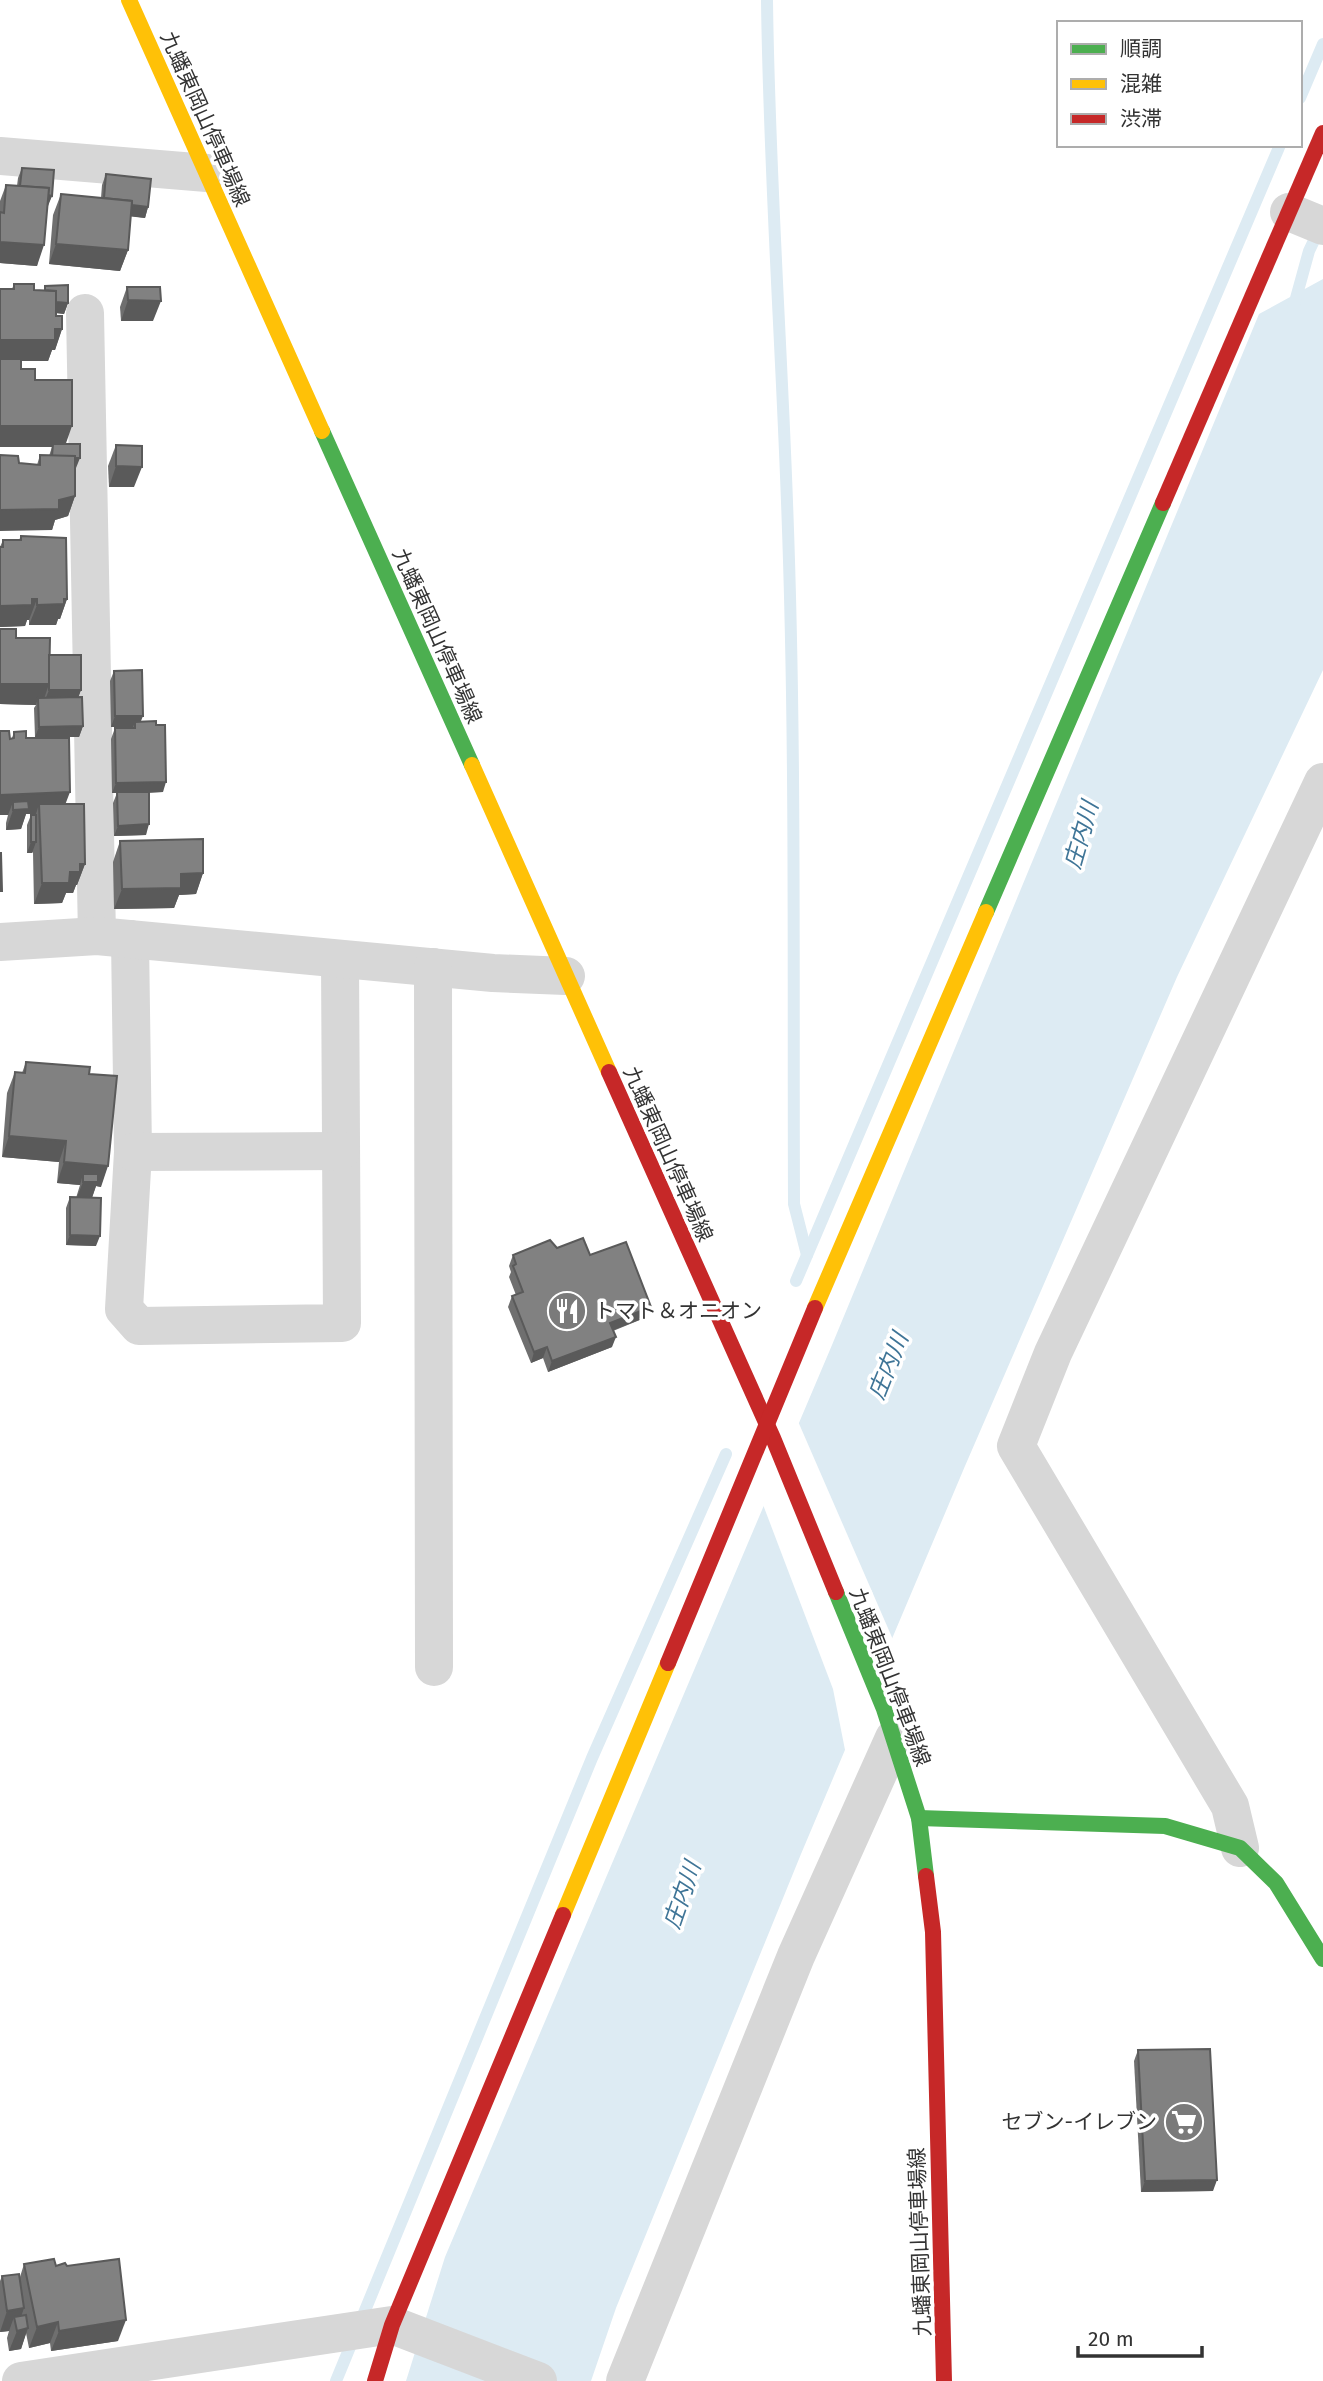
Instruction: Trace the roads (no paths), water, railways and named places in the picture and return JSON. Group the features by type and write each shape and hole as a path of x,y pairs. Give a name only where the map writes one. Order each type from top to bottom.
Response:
{"street":[{"name":"九蟠東岡山停車場線","path":"129,0 769,1430 889,1724 919,1818 933,1932 944,2381"},
{"path":"375,2381 378,2330 719,1542 1303,218 1323,133"},
{"path":"0,156 206,173"},
{"path":"85,313 113,938 133,1152 124,1309 139,1326 342,1323 340,959"},
{"path":"1240,1848 1230,1806 1016,1446 1053,1353 1323,782"},
{"path":"0,942 113,938 433,967 566,976"},
{"path":"433,967 434,1667"},
{"path":"133,1152 341,1151"},
{"path":"625,2381 889,1724"},
{"path":"919,1818 1165,1826 1240,1848 1276,1883 1323,1959"},
{"path":"21,2381 378,2330 538,2381"}],"water":[{"name":"庄内川","path":"1323,279 1323,670 1177,977 965,1466 801,1854 616,2308 591,2381 406,2381 445,2257 832,1345 1259,314"}],"waterway":[{"path":"767,0 792,678 794,1204 807,1255"},
{"path":"1302,93 1323,44"},
{"path":"796,1281 1279,147"},
{"path":"1293,309 1309,251 1319,230"},
{"path":"336,2381 592,1758 726,1454"}],"place":[{"name":"トマト＆オニオン","path":"567,1311"},
{"name":"セブン-イレブン","path":"1184,2122"}]}
